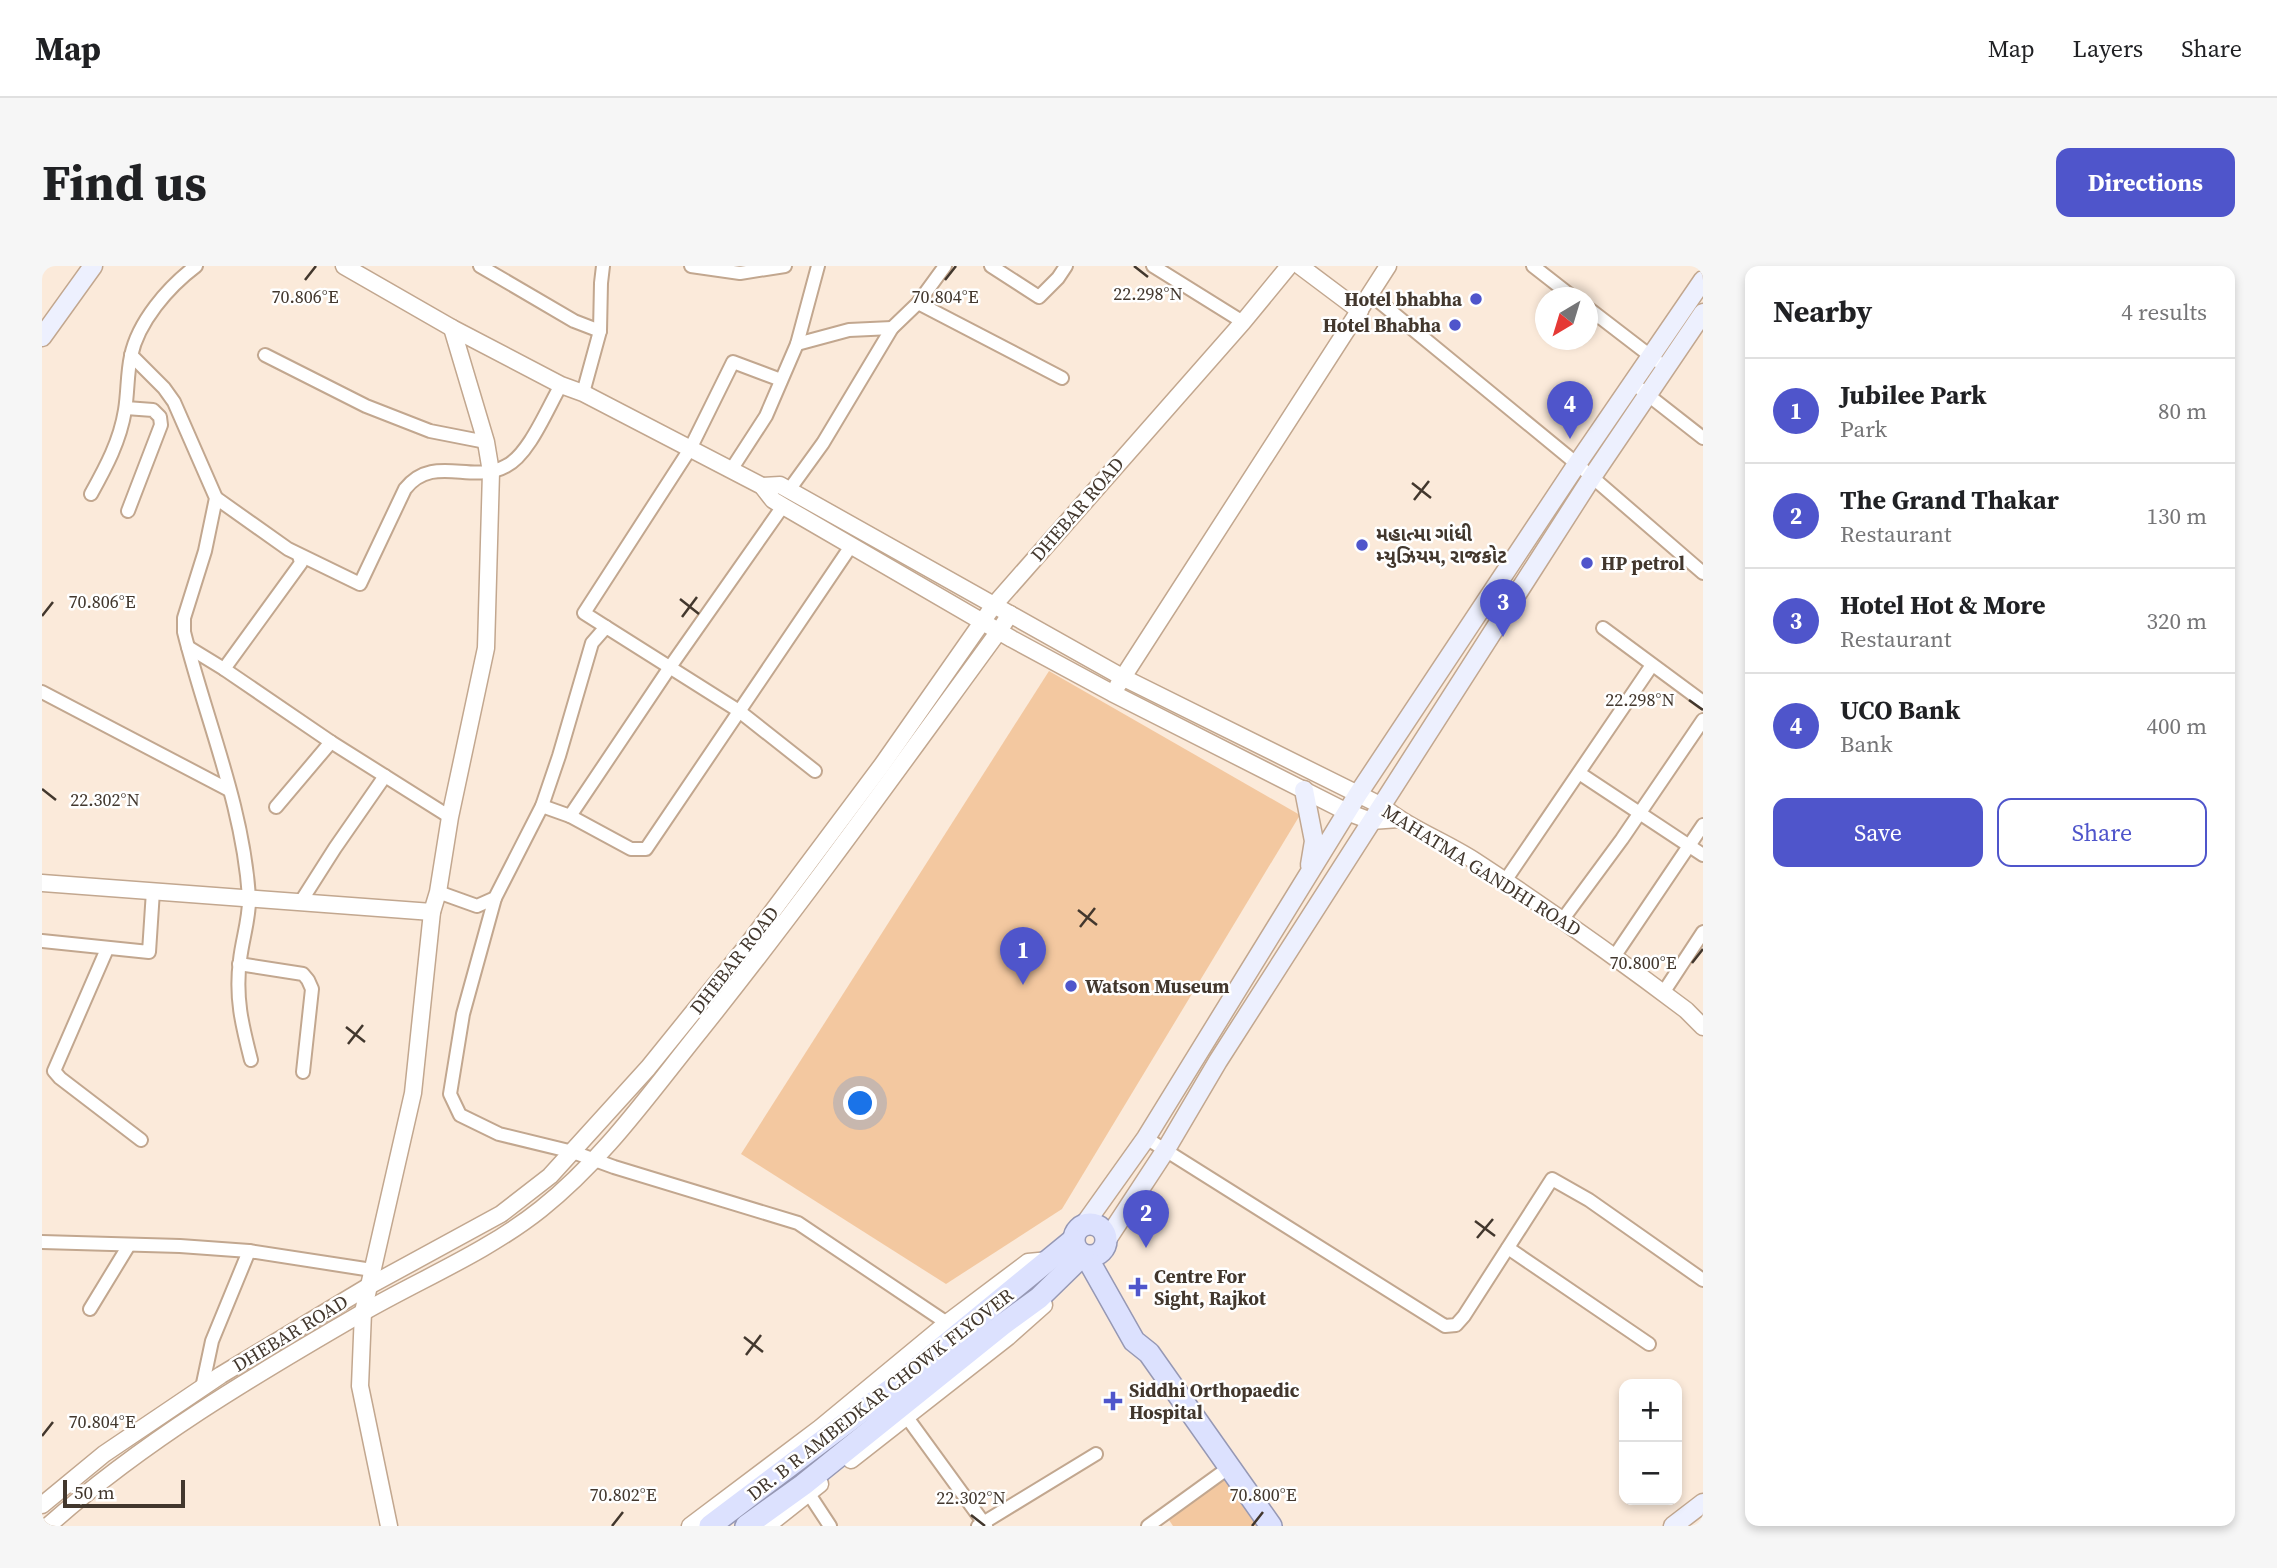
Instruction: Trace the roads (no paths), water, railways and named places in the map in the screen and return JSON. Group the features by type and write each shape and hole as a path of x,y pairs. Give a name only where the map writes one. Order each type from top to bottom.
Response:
{"main road":[{"path":"42,337 93,266"},
{"path":"1055,1268 1089,1245 1165,1151 1371,821 1592,477 1703,280"},
{"path":"1658,362 1703,313"},
{"path":"1089,1245 1146,1139 1347,812 1577,464 1640,389"},
{"path":"1304,790 1314,841 1309,872"},
{"path":"1089,1245 1134,1341 1149,1353 1271,1526"},
{"name":"DR. B R AMBEDKAR CHOWK FLYOVER","path":"710,1526 890,1390 1023,1282 1055,1268"},
{"name":"DR. B R AMBEDKAR CHOWK FLYOVER","path":"746,1526 803,1485 1039,1298 1055,1268"},
{"path":"1673,1526 1703,1503"}],"street":[{"path":"91,494 117,441 125,408 131,355 138,335 166,294 196,266"},
{"path":"344,266 452,328 762,486 780,485 786,498 851,546 1112,693 1347,812 1371,821 1398,819"},
{"path":"480,266 574,321 600,331"},
{"path":"583,393 600,331 603,266"},
{"path":"691,266 740,273 785,266"},
{"path":"731,470 766,416 797,344 818,266"},
{"path":"570,816 823,443 892,328 919,303 945,266"},
{"path":"990,266 1039,297 1066,266"},
{"path":"1153,266 1243,322"},
{"name":"DHEBAR ROAD","path":"42,1505 104,1454 370,1278 501,1214 550,1176 648,1068 746,948 882,765 994,605 1289,266"},
{"path":"1300,266 1360,311"},
{"path":"1112,693 1388,266"},
{"path":"1534,266 1560,287"},
{"path":"1370,294 1577,464 1703,573"},
{"path":"919,303 1062,378"},
{"path":"1598,316 1658,362"},
{"path":"389,1526 360,1386 363,1312 413,1093 432,912 486,648 491,472 486,442 452,328"},
{"path":"797,344 849,330 892,328"},
{"path":"131,355 174,402 216,498 299,555 360,584 405,489 413,478 432,470 491,472 508,466 522,453 561,385"},
{"path":"265,355 366,406 429,431 486,442"},
{"path":"781,380 733,362 690,449 584,613 739,711 815,771"},
{"path":"1640,389 1703,438"},
{"path":"125,408 153,410 160,417 160,425 128,511"},
{"path":"216,498 205,551 184,618 184,632 240,829 249,900 239,964 239,1016 251,1060"},
{"name":"MAHATMA GANDHI ROAD","path":"786,498 994,605 1122,677 1382,806 1398,819 1471,859 1563,919 1686,1010 1703,1027"},
{"path":"542,806 570,816 631,849 646,849 851,546"},
{"path":"224,669 301,563 299,555"},
{"name":"DHEBAR ROAD","path":"48,1526 84,1495 201,1411 363,1312 502,1236 546,1205 596,1159 758,959 1010,614"},
{"path":"606,627 592,643 542,806 495,898 463,1014 450,1094 460,1115 499,1135 573,1152 798,1223 947,1323"},
{"path":"1603,628 1703,702"},
{"path":"188,648 450,817"},
{"path":"1506,881 1652,664"},
{"path":"42,692 229,790"},
{"path":"1563,919 1703,720"},
{"path":"276,807 331,742"},
{"path":"1579,773 1703,855"},
{"path":"300,903 385,776"},
{"path":"1614,957 1703,825"},
{"path":"42,883 432,912"},
{"path":"42,941 149,952 153,891"},
{"path":"438,891 477,906 495,898"},
{"path":"1663,993 1703,932"},
{"path":"107,949 54,1071 141,1140"},
{"path":"239,964 303,974 309,980 312,989 303,1072"},
{"path":"1146,1139 1445,1326 1456,1325 1464,1316 1552,1179 1589,1200 1703,1280"},
{"path":"42,1242 249,1251 370,1278"},
{"path":"90,1309 129,1245"},
{"path":"1508,1248 1649,1344"},
{"path":"202,1388 212,1340 249,1251"},
{"path":"690,1526 820,1428 947,1323 1028,1262 1055,1268 1061,1288 1056,1295 1008,1337 767,1526"},
{"path":"906,1416 982,1525 1096,1454"},
{"path":"1148,1526 1231,1466"},
{"path":"809,1494 830,1526"}],"place":[{"name":"Hotel bhabha","path":"1476,299"},
{"name":"Hotel Bhabha","path":"1455,325"},
{"name":"UCO Bank","path":"1570,439"},
{"name":"મહાત્મા ગાંધી મ્યુઝિયમ, રાજકોટ","path":"1362,545"},
{"name":"HP petrol","path":"1587,563"},
{"name":"Hotel Hot & More","path":"1503,637"},
{"name":"Jubilee Park","path":"1023,985"},
{"name":"Watson Museum","path":"1071,986"},
{"name":"The Grand Thakar","path":"1146,1248"},
{"name":"Centre For Sight, Rajkot","path":"1138,1287"},
{"name":"Siddhi Orthopaedic Hospital","path":"1113,1401"}]}
